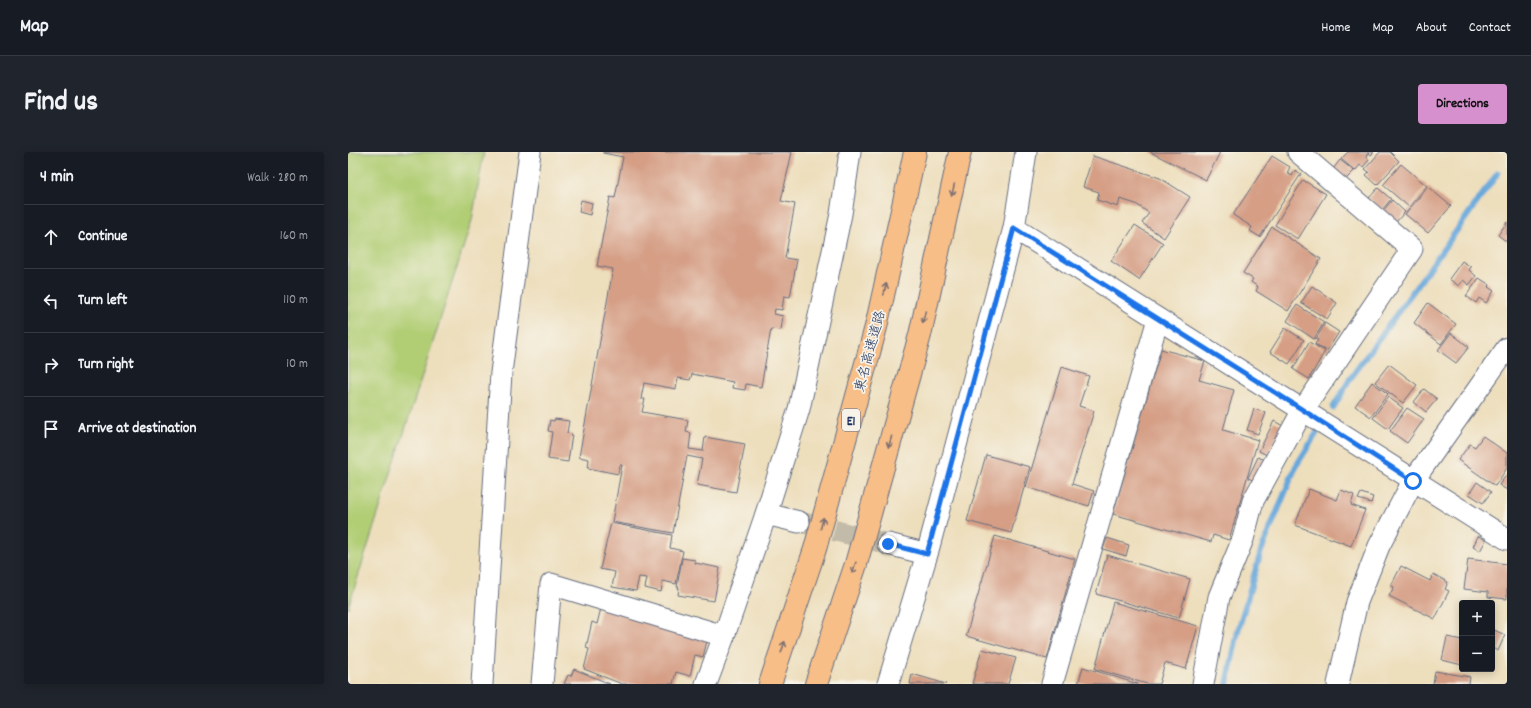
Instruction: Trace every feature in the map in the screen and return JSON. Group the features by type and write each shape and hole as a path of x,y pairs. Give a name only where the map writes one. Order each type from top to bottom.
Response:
{"highway":[{"name":"東名高速道路","path":"770,684 815,549 862,380 878,319 915,152"},
{"path":"816,684 856,564 920,336 960,152"}],"street":[{"path":"482,684 501,372 530,152"},
{"path":"706,684 766,514 799,409 841,214 850,152"},
{"path":"888,684 927,554 1014,228 1026,152"},
{"path":"1203,684 1219,597 1243,539 1253,501 1303,410 1412,249 1298,152"},
{"path":"1014,228 1507,539"},
{"path":"1052,684 1158,319"},
{"path":"1338,684 1357,602 1379,546 1413,481 1507,348"},
{"path":"766,514 799,522"},
{"path":"888,544 927,554"},
{"path":"542,684 551,584 724,636"}],"green space":[{"path":"348,152 484,152 472,220 348,608"}],"building":[{"path":"603,152 792,152 781,201 795,204 785,258 797,260 790,297 784,296 782,310 775,309 774,314 783,316 781,330 771,329 761,387 746,384 745,390 732,388 733,382 692,374 690,380 678,378 676,389 644,383 641,399 645,399 642,412 688,420 686,432 691,433 689,449 703,451 705,437 745,444 736,492 697,485 702,459 687,456 673,533 612,522 622,465 620,465 618,474 588,468 589,459 579,457 613,269 597,266 610,197 615,198 623,157"},
{"path":"1150,152 1220,152 1206,180"},
{"path":"1348,152 1374,152 1371,155 1368,153 1366,156 1369,160 1363,167 1360,165 1355,171 1341,159"},
{"path":"1380,152 1390,152 1399,161 1377,185 1366,175 1369,172 1365,169"},
{"path":"1093,156 1160,178 1190,197 1164,238 1142,223 1149,213 1136,204 1120,199 1118,207 1097,200 1099,192 1083,187"},
{"path":"1272,156 1290,167 1287,173 1292,176 1295,170 1301,174 1260,237 1250,231 1252,227 1233,215"},
{"path":"1340,160 1354,171 1346,179 1333,169"},
{"path":"1401,164 1427,186 1409,207 1383,185"},
{"path":"1303,180 1326,194 1298,239 1275,225"},
{"path":"1428,187 1451,206 1428,233 1405,214"},
{"path":"1378,188 1391,199 1382,210 1369,198"},
{"path":"581,200 592,203 590,215 579,212"},
{"path":"1392,200 1405,212 1396,222 1383,211"},
{"path":"1507,222 1507,242 1498,235"},
{"path":"1135,225 1163,243 1139,280 1111,261"},
{"path":"1272,227 1321,259 1288,311 1256,291 1258,287 1251,282 1253,279 1243,273"},
{"path":"1462,261 1471,267 1469,270 1476,276 1469,285 1463,280 1459,286 1449,279"},
{"path":"1479,278 1490,285 1488,287 1494,291 1486,303 1479,298 1476,303 1466,296"},
{"path":"1312,286 1337,303 1327,319 1301,303"},
{"path":"1428,303 1456,324 1441,344 1414,323"},
{"path":"1297,305 1324,322 1314,339 1287,321"},
{"path":"1325,323 1339,332 1327,351 1315,344 1318,340 1316,339"},
{"path":"1285,328 1304,340 1289,364 1270,352"},
{"path":"1451,333 1469,347 1456,363 1438,350"},
{"path":"1309,342 1325,351 1309,379 1293,369"},
{"path":"1161,349 1205,361 1199,380 1234,390 1223,430 1258,440 1229,540 1213,535 1211,542 1113,514"},
{"path":"1389,364 1417,385 1403,403 1375,382"},
{"path":"1062,367 1089,376 1079,406 1094,411 1072,484 1094,491 1089,506 1026,487"},
{"path":"1372,382 1388,394 1371,417 1355,406"},
{"path":"1424,389 1437,399 1426,412 1414,402"},
{"path":"1388,397 1403,408 1388,429 1373,418"},
{"path":"1407,408 1424,419 1407,443 1390,431"},
{"path":"1254,409 1266,413 1258,434 1247,430"},
{"path":"555,419 569,421 567,433 572,434 568,462 548,459 552,432 548,431 550,420 554,421"},
{"path":"1274,421 1283,426 1267,455 1259,451"},
{"path":"1483,436 1507,453 1507,468 1495,486 1458,460 1470,444 1475,447"},
{"path":"986,455 1030,467 1011,533 967,521"},
{"path":"1258,457 1265,460 1255,481 1248,478"},
{"path":"1507,474 1507,490 1499,485"},
{"path":"1477,482 1491,492 1483,503 1469,494"},
{"path":"1309,489 1337,500 1341,490 1354,495 1351,505 1365,510 1351,546 1295,525"},
{"path":"1361,493 1373,497 1371,503 1358,499"},
{"path":"611,523 672,535 670,548 683,551 676,584 663,581 661,592 645,588 647,578 639,577 636,591 612,587 615,572 600,569"},
{"path":"995,536 1075,559 1047,659 966,636"},
{"path":"1478,536 1486,540 1480,551 1473,547"},
{"path":"1107,538 1129,545 1126,556 1103,549"},
{"path":"1107,555 1190,579 1179,618 1096,594"},
{"path":"682,558 695,560 695,563 720,568 714,601 678,595 679,587 677,587"},
{"path":"1468,559 1507,564 1507,599 1488,597 1488,592 1464,589"},
{"path":"1401,566 1430,581 1433,574 1448,582 1445,589 1449,591 1435,619 1389,596 1394,587 1391,586"},
{"path":"1113,602 1198,626 1186,669 1165,663 1159,684 1147,684 1095,669"},
{"path":"601,608 708,637 703,657 695,655 690,676 676,672 673,684 622,684 584,669 589,649 586,648 592,622 597,624"},
{"path":"1495,630 1505,635 1498,651 1495,650"},
{"path":"1447,637 1459,639 1459,664 1442,660"},
{"path":"982,649 1016,658 1008,684 972,684"},
{"path":"1083,667 1138,684 1078,684"},
{"path":"574,669 610,684 564,684 568,675 571,676"},
{"path":"1435,671 1470,677 1469,684 1433,684"},
{"path":"912,674 946,684 910,684"}],"waterway":[{"path":"1333,408 1350,379 1498,173"},
{"path":"1227,684 1238,631 1261,551 1296,466 1318,431"}],"tunnel":[{"path":"804,523 888,544"}],"route":[{"path":"888,544 927,554 1014,228 1413,481"}]}
